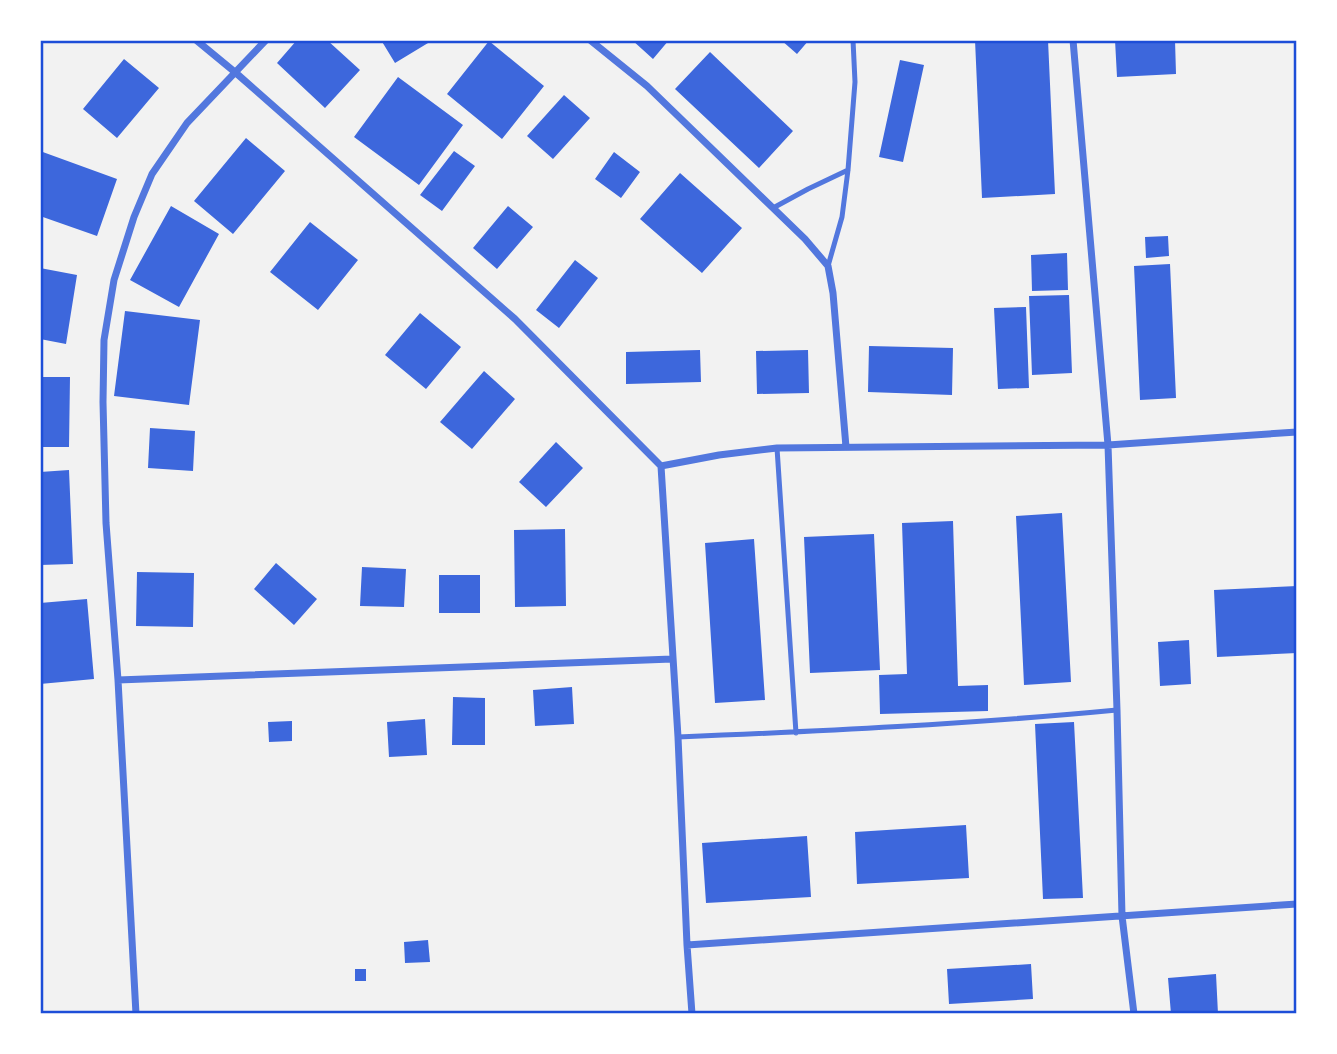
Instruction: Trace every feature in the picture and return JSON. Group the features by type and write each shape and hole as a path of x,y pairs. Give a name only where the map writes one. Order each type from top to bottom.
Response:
{"street":[{"path":"196,40 515,319 661,466 692,1014"},
{"path":"136,1014 118,680 106,523 104,340 114,280 134,217 152,174 187,123 266,40"},
{"path":"590,40 647,86 805,239 828,266 833,293 846,447"},
{"path":"1073,40 1108,445 1122,916 1134,1014"},
{"path":"661,466 777,448 1108,445 1297,432"},
{"path":"118,680 672,659"},
{"path":"687,945 1297,904"}],"lane":[{"path":"828,266 842,218 848,170 856,82 853,40"},
{"path":"773,208 848,170"},
{"path":"777,448 796,733"},
{"path":"678,737 1000,721 1117,710"}],"building":[{"path":"297,40 327,40 360,70 325,108 277,63"},
{"path":"381,40 433,40 395,63"},
{"path":"632,40 669,40 653,59"},
{"path":"781,40 809,40 797,54"},
{"path":"975,40 1048,40 1055,194 982,198"},
{"path":"1115,40 1175,40 1176,74 1117,77"},
{"path":"489,41 544,86 502,139 447,94"},
{"path":"710,52 793,131 759,168 675,89"},
{"path":"124,59 159,88 117,138 83,109"},
{"path":"900,60 924,65 903,162 879,157"},
{"path":"398,77 463,125 419,185 354,137"},
{"path":"564,95 590,118 553,159 527,136"},
{"path":"246,138 285,171 233,234 194,201"},
{"path":"40,151 117,179 97,236 40,216"},
{"path":"454,151 475,166 442,211 420,195"},
{"path":"614,152 640,172 621,198 595,179"},
{"path":"680,173 742,228 702,273 640,219"},
{"path":"171,206 219,234 179,307 130,280"},
{"path":"508,206 533,227 497,269 473,248"},
{"path":"310,222 358,260 318,310 270,272"},
{"path":"1168,236 1169,256 1146,258 1145,237"},
{"path":"1067,253 1068,290 1032,291 1031,255"},
{"path":"575,260 598,278 559,328 536,310"},
{"path":"1170,264 1176,398 1140,400 1134,266"},
{"path":"40,268 77,275 66,344 40,339"},
{"path":"1069,295 1072,373 1032,375 1029,296"},
{"path":"1026,307 1029,388 998,389 994,308"},
{"path":"125,311 200,320 189,405 114,396"},
{"path":"420,313 461,347 426,389 385,355"},
{"path":"869,346 953,348 952,395 868,392"},
{"path":"700,350 701,382 626,384 626,352"},
{"path":"808,350 809,393 757,394 756,351"},
{"path":"484,371 515,399 472,449 440,422"},
{"path":"40,377 70,377 69,447 40,447"},
{"path":"150,428 195,431 193,471 148,468"},
{"path":"556,442 583,468 546,507 519,482"},
{"path":"69,470 73,564 40,565 40,472"},
{"path":"1062,513 1071,682 1024,685 1016,516"},
{"path":"953,521 958,686 988,685 988,711 880,714 879,675 907,674 902,523"},
{"path":"565,529 566,606 515,607 514,530"},
{"path":"874,534 880,670 810,673 804,537"},
{"path":"754,539 765,700 715,703 705,543"},
{"path":"276,563 317,599 294,625 254,589"},
{"path":"362,567 406,569 404,607 360,606"},
{"path":"137,572 194,573 193,627 136,626"},
{"path":"439,575 480,575 480,613 439,613"},
{"path":"1297,586 1297,653 1217,657 1214,590"},
{"path":"87,599 94,679 40,684 40,603"},
{"path":"1189,640 1191,684 1160,686 1158,642"},
{"path":"572,687 574,724 535,726 533,690"},
{"path":"453,697 485,698 485,745 452,745"},
{"path":"425,719 427,755 389,757 387,722"},
{"path":"292,721 292,741 269,742 268,722"},
{"path":"1074,722 1083,898 1043,899 1035,724"},
{"path":"966,825 969,878 857,884 855,832"},
{"path":"807,836 811,897 706,903 702,843"},
{"path":"428,940 430,962 405,963 404,942"},
{"path":"1031,964 1033,999 949,1004 947,969"},
{"path":"355,969 366,969 366,981 355,981"},
{"path":"1216,974 1218,1014 1171,1014 1168,978"}]}
